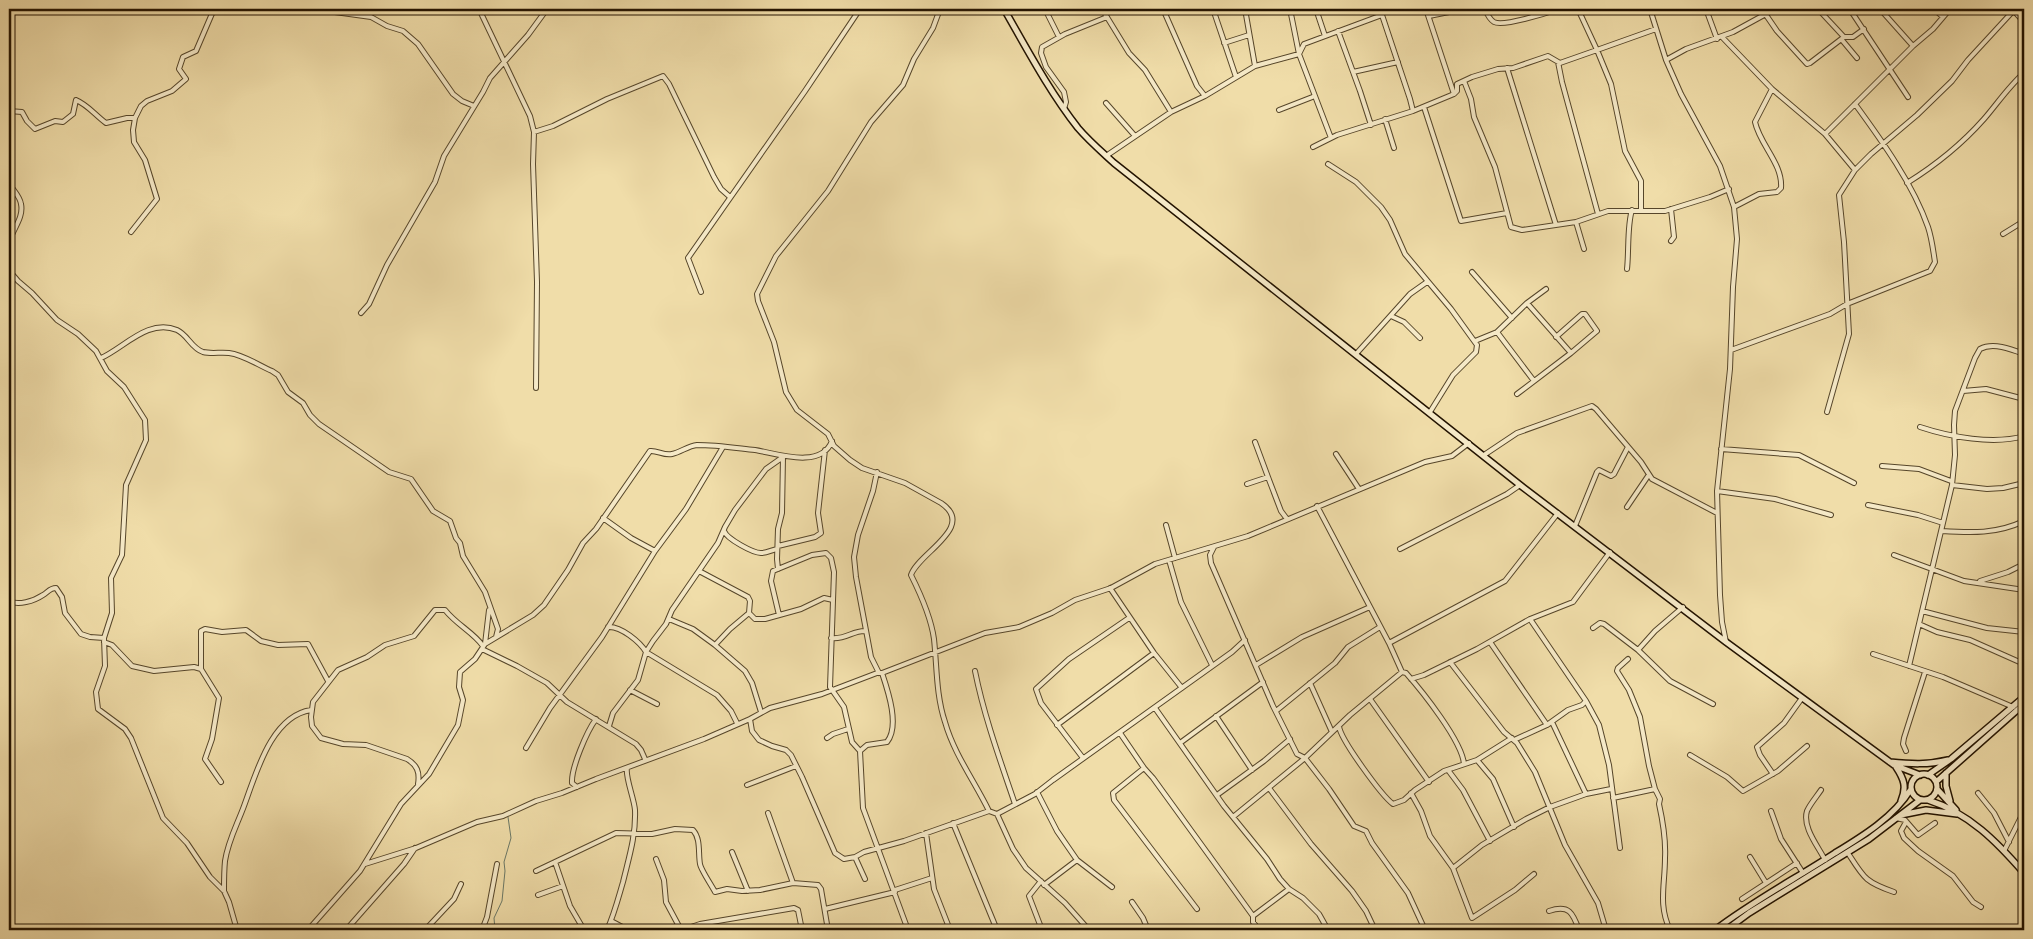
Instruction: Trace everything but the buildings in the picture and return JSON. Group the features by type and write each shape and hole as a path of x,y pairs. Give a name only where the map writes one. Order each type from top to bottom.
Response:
{"main road":[{"path":"1004,9 1064,109 1079,129 1106,156 1520,485 1726,642 1896,766 1920,775 1928,775 1951,759 2024,697"},
{"path":"1936,782 2024,704"},
{"path":"1889,761 1921,765 1951,759"},
{"path":"1896,766 1915,797 1920,800 1928,800 1961,814"},
{"path":"1896,766 1903,778 1905,787 1897,808"},
{"path":"1946,773 1946,786 1951,803"},
{"path":"1715,930 1750,905 1858,839 1897,808 1911,788 1913,780 1920,775"},
{"path":"1928,775 1936,782 1937,789 1933,797 1928,800"},
{"path":"1937,789 1961,814 1987,833 2024,872"},
{"path":"1726,930 1749,913 1848,853 1920,800"},
{"path":"1897,817 1926,810 1961,814"}],"street":[{"path":"131,232 157,199 146,160 134,142 135,118 141,106 147,101 172,91 186,79 179,69 183,57 196,51 214,9"},
{"path":"312,9 371,17 387,26 403,31 418,44 453,94 462,101 474,106"},
{"path":"479,9 503,63 530,116 534,132 533,164 537,282 536,388"},
{"path":"361,313 369,304 387,265 435,182 444,156 490,78 528,35 547,9"},
{"path":"597,9 606,9"},
{"path":"701,292 688,258 805,91 859,9"},
{"path":"940,9 933,28 914,59 903,85 871,122 828,191 776,256 757,294 758,301 770,328 786,392 792,404 828,434 832,445 856,464 905,483 941,503 950,513 952,525 947,537 916,566 911,575 922,598 933,638 938,690 944,722 989,811 996,814 1019,859 1034,876 1065,903 1089,930"},
{"path":"1045,9 1059,37"},
{"path":"1102,9 1129,53 1146,70 1171,112"},
{"path":"1164,9 1197,86 1205,96"},
{"path":"1214,9 1236,77"},
{"path":"1244,9 1255,66"},
{"path":"1290,9 1299,54 1331,138"},
{"path":"1316,9 1325,36"},
{"path":"1380,9 1413,111"},
{"path":"1426,9 1454,94"},
{"path":"1428,16 1464,9"},
{"path":"1485,9 1492,20 1498,23 1558,9"},
{"path":"1530,9 1532,16"},
{"path":"1578,9 1611,84 1625,151 1640,181 1641,210"},
{"path":"1650,9 1666,60 1720,166 1734,207 1737,239 1731,350 1717,491 1721,604 1726,642"},
{"path":"1706,9 1717,39"},
{"path":"1666,60 1686,49 1722,37 1775,9"},
{"path":"1818,9 1857,58"},
{"path":"1823,9 1824,15"},
{"path":"1857,9 1850,10 1864,28 1889,70 1908,97"},
{"path":"1880,9 1913,46"},
{"path":"1934,9 1943,17"},
{"path":"1825,134 1913,46 1933,29 1950,9"},
{"path":"1827,412 1850,325 1839,195 1855,170 1871,154 1918,116 1952,81 1968,60 2014,9 2024,22"},
{"path":"1106,156 1171,112 1205,96 1255,66 1299,54 1304,44 1382,14"},
{"path":"1766,15 1776,30 1807,64 1843,39 1853,37 1864,28"},
{"path":"1064,109 1066,102 1064,92 1049,73 1041,53 1044,45 1107,17"},
{"path":"1558,62 1656,29"},
{"path":"1338,31 1370,125"},
{"path":"1224,43 1249,35"},
{"path":"1722,37 1772,89 1825,134 1855,170"},
{"path":"1313,147 1331,138 1413,111 1454,94 1457,91 1457,84 1464,81 1498,69 1548,56 1558,62 1598,214"},
{"path":"1353,72 1398,62"},
{"path":"1507,68 1556,225"},
{"path":"1907,183 1950,154 1983,120 2024,72"},
{"path":"534,132 553,126 607,99 663,76 669,84 714,177 721,189 730,197"},
{"path":"1464,81 1470,94 1474,117 1495,167 1511,227 1522,230 1576,222 1608,211 1665,211 1710,198 1729,189"},
{"path":"1734,207 1759,194 1777,192 1781,188 1782,183 1774,159 1764,146 1755,122 1772,89"},
{"path":"1279,110 1315,96"},
{"path":"9,111 22,112 35,129 54,121 64,122 73,114 76,100 88,106 97,117 106,123 135,118"},
{"path":"1106,103 1135,136"},
{"path":"1731,350 1814,321 1847,304 1930,271 1933,266 1935,262 1928,226 1885,144 1855,104"},
{"path":"1424,107 1462,221 1507,213"},
{"path":"1385,119 1394,148"},
{"path":"1328,164 1356,182 1372,196 1390,220 1405,254 1451,309 1478,347 1478,350 1453,375 1430,412"},
{"path":"9,183 21,204 19,219 11,233 9,243"},
{"path":"1671,209 1674,237 1671,241"},
{"path":"1627,269 1629,224 1632,210"},
{"path":"2004,234 2024,221"},
{"path":"1576,222 1584,249"},
{"path":"9,263 12,274 18,281 57,320 78,334 101,358 107,371 124,387 146,420 147,431 143,449 126,486 122,555 111,578 112,613 104,640 105,666 96,692 98,709 128,733 163,818 187,843 210,877 224,891 237,930"},
{"path":"1472,272 1512,318"},
{"path":"1356,354 1410,294 1427,282"},
{"path":"1474,341 1497,332 1527,303 1546,288"},
{"path":"1527,303 1571,353"},
{"path":"1517,394 1597,331 1585,314 1580,315 1556,336"},
{"path":"1391,316 1404,322 1420,338"},
{"path":"101,358 130,338 163,328 172,328 184,335 195,348 202,352 229,353 278,375 288,392 303,404 319,424 389,472 411,480 433,511 450,521 463,556 485,592 498,629 496,637"},
{"path":"1497,332 1534,381"},
{"path":"1909,666 1952,483 1955,455 1955,411 1975,358 1983,347 1999,346 2024,354"},
{"path":"1963,391 1986,389 2024,399"},
{"path":"1484,455 1517,433 1592,406 1641,462 1648,476 1717,513"},
{"path":"1920,426 1954,435 2000,441 2024,436"},
{"path":"1255,442 1280,510 1287,519"},
{"path":"365,864 416,848 477,822 502,816 536,801 551,798 626,770 646,760 704,739 737,723 750,719 761,712 881,673 990,631 1019,627 1052,613 1075,600 1110,588 1155,564 1214,547 1425,462 1452,456 1469,443"},
{"path":"308,930 365,864 401,804 429,774 458,725 464,700 459,687 459,674 496,637 533,615 544,605 584,543 650,451 670,454 696,445 756,450 783,457 811,457 832,445"},
{"path":"526,748 536,729 608,627 655,551 686,509 723,447"},
{"path":"1575,526 1597,472 1599,470 1611,476 1614,474 1628,447"},
{"path":"1721,449 1799,455 1854,483"},
{"path":"721,537 726,537 761,553 815,537 821,533 818,513 825,450"},
{"path":"1336,454 1359,489"},
{"path":"609,726 613,714 638,680 650,647 669,619 672,610 721,537 739,505 766,469 783,457"},
{"path":"778,569 777,548 778,529 782,513 783,457"},
{"path":"1882,466 1919,469 1952,483 1987,489 2003,488 2024,483"},
{"path":"860,751 867,745 887,742 891,737 892,722 891,699 881,673 873,664 856,578 854,557 858,535 873,491 876,472"},
{"path":"1627,507 1648,476"},
{"path":"1247,484 1268,477"},
{"path":"1400,549 1507,494 1520,485"},
{"path":"1717,491 1775,499 1831,515"},
{"path":"1868,505 1918,515 1943,523"},
{"path":"1317,506 1389,643 1402,672 1411,679 1447,727 1463,756 1464,764"},
{"path":"1942,531 1983,532 2009,528 2024,522 2024,506"},
{"path":"1389,643 1505,581 1558,513"},
{"path":"603,518 631,538 655,551"},
{"path":"1166,525 1175,558"},
{"path":"724,531 726,537"},
{"path":"1214,547 1210,555 1212,563 1296,754 1305,758 1335,796 1354,826 1366,831 1372,843 1408,893 1424,930"},
{"path":"1411,679 1450,662 1530,620 1577,600 1598,566 1610,552"},
{"path":"779,615 771,581 773,572 812,555 826,553 831,558 834,572 831,690 844,707 852,742 860,751 863,808 908,930"},
{"path":"1894,555 1964,581 2024,590"},
{"path":"1169,560 1181,602 1212,666"},
{"path":"1978,582 2024,564"},
{"path":"699,571 748,597 750,601 749,613 715,645"},
{"path":"9,601 16,604 23,603 40,596 51,588 56,588 62,597 65,613 81,634 104,640 132,666 154,671 194,667 201,669"},
{"path":"1110,588 1154,653 1182,688"},
{"path":"749,613 758,620 801,609 824,598 833,600"},
{"path":"1638,650 1655,631 1682,607"},
{"path":"484,647 489,628 490,608"},
{"path":"1256,666 1302,637 1370,608"},
{"path":"418,784 419,777 416,766 407,759 366,744 338,743 321,738 312,726 312,710 313,702 328,681 343,667 367,657 385,645 414,636 435,610 445,610 460,627 476,637 484,647 547,683 567,702 636,744 646,760"},
{"path":"1922,611 1987,628 2024,632"},
{"path":"1083,758 1041,703 1036,692 1037,686 1068,659 1129,618"},
{"path":"669,619 688,626 715,645 749,677 761,712"},
{"path":"1530,620 1596,717 1609,765 1620,848"},
{"path":"1593,628 1602,623 1638,650 1670,681 1713,704"},
{"path":"1919,624 1926,628 1970,640 2024,664"},
{"path":"608,627 614,626 640,644 649,653 717,695 731,711 737,723"},
{"path":"1276,712 1335,663 1348,647 1380,627"},
{"path":"221,782 205,758 212,739 219,698 201,669 201,631 205,629 222,632 246,630 261,642 278,645 308,644 328,681"},
{"path":"498,629 505,631"},
{"path":"831,638 843,638 858,631 866,631"},
{"path":"996,814 1037,792 1155,708 1245,640"},
{"path":"1490,642 1547,725"},
{"path":"1057,725 1154,653"},
{"path":"1873,654 1943,677 2013,707"},
{"path":"1628,659 1617,671 1637,708 1655,789 1660,799 1659,804 1665,846 1662,903 1670,930"},
{"path":"1450,662 1500,727 1513,739 1535,772 1565,845 1598,904 1606,930"},
{"path":"975,671 988,728 997,748 1014,804"},
{"path":"1233,817 1305,758 1332,732 1402,672"},
{"path":"1906,751 1903,744 1904,738 1925,672"},
{"path":"1180,743 1263,682"},
{"path":"1310,683 1332,732"},
{"path":"630,690 657,704"},
{"path":"1773,774 1760,756 1757,746 1784,723 1802,698"},
{"path":"1370,700 1429,782"},
{"path":"1340,726 1342,737 1349,745 1355,758 1392,804 1404,800 1411,793 1450,769 1477,760 1513,739 1547,725 1568,710 1582,706 1586,701"},
{"path":"1155,708 1233,817 1290,889 1303,898 1319,914 1328,930"},
{"path":"224,891 225,862 231,836 244,807 263,754 274,736 291,719 312,710"},
{"path":"1216,716 1252,770"},
{"path":"577,787 572,783 572,775 586,734 596,719"},
{"path":"750,719 752,730 759,740 786,750 796,766 835,854 844,859 855,857 864,852 878,849 989,811"},
{"path":"1552,722 1586,794"},
{"path":"827,738 848,729"},
{"path":"1120,732 1144,768 1253,916 1253,922 1260,930"},
{"path":"1216,795 1252,770 1290,739"},
{"path":"1690,755 1728,777 1743,791 1773,774 1807,746"},
{"path":"1477,760 1493,779 1514,827"},
{"path":"746,785 796,766"},
{"path":"1144,768 1113,793 1112,796 1197,909"},
{"path":"1450,769 1490,841"},
{"path":"607,930 632,852 635,832 632,789 626,770"},
{"path":"1269,788 1311,844 1352,891 1366,911 1375,930"},
{"path":"1453,868 1458,862 1490,841 1550,807 1586,794 1611,789"},
{"path":"1613,798 1655,789"},
{"path":"1821,790 1808,810 1806,820 1808,828 1825,860"},
{"path":"1037,792 1057,831 1077,860 1112,887"},
{"path":"1411,793 1421,810 1430,836 1453,868 1472,918 1515,890 1534,874"},
{"path":"1978,793 1994,813 2009,842"},
{"path":"1771,811 1781,839 1804,873"},
{"path":"2004,851 2024,811"},
{"path":"768,813 793,883"},
{"path":"1897,817 1906,822 1918,835 1935,823"},
{"path":"1906,822 1901,831 1902,835 1933,863 1949,872 1973,902 1980,907"},
{"path":"953,823 975,872 987,910 997,930"},
{"path":"536,871 616,833 635,832 652,834 675,829 693,830 698,838 701,867 714,892 727,889 748,891 793,883 818,885 821,889 828,930"},
{"path":"926,833 932,878 950,930"},
{"path":"346,930 416,848"},
{"path":"732,852 748,891"},
{"path":"1848,853 1866,879 1894,892"},
{"path":"855,857 865,880"},
{"path":"1750,857 1766,883"},
{"path":"656,859 664,880 666,902 681,930 700,924 794,908 798,910 802,930"},
{"path":"1042,930 1029,896 1043,883 1077,860"},
{"path":"555,862 570,906 584,930"},
{"path":"1742,899 1797,863"},
{"path":"482,930 487,917 497,864"},
{"path":"825,910 895,891 932,878"},
{"path":"425,930 454,899 461,884"},
{"path":"538,895 564,886"},
{"path":"1253,916 1290,889"},
{"path":"1132,902 1143,918 1148,930"},
{"path":"1549,911 1560,908 1567,910 1573,915 1579,930"},
{"path":"611,921 628,930"}],"waterway":[{"path":"495,930 494,918 502,901 504,862 511,838 508,817"}]}
